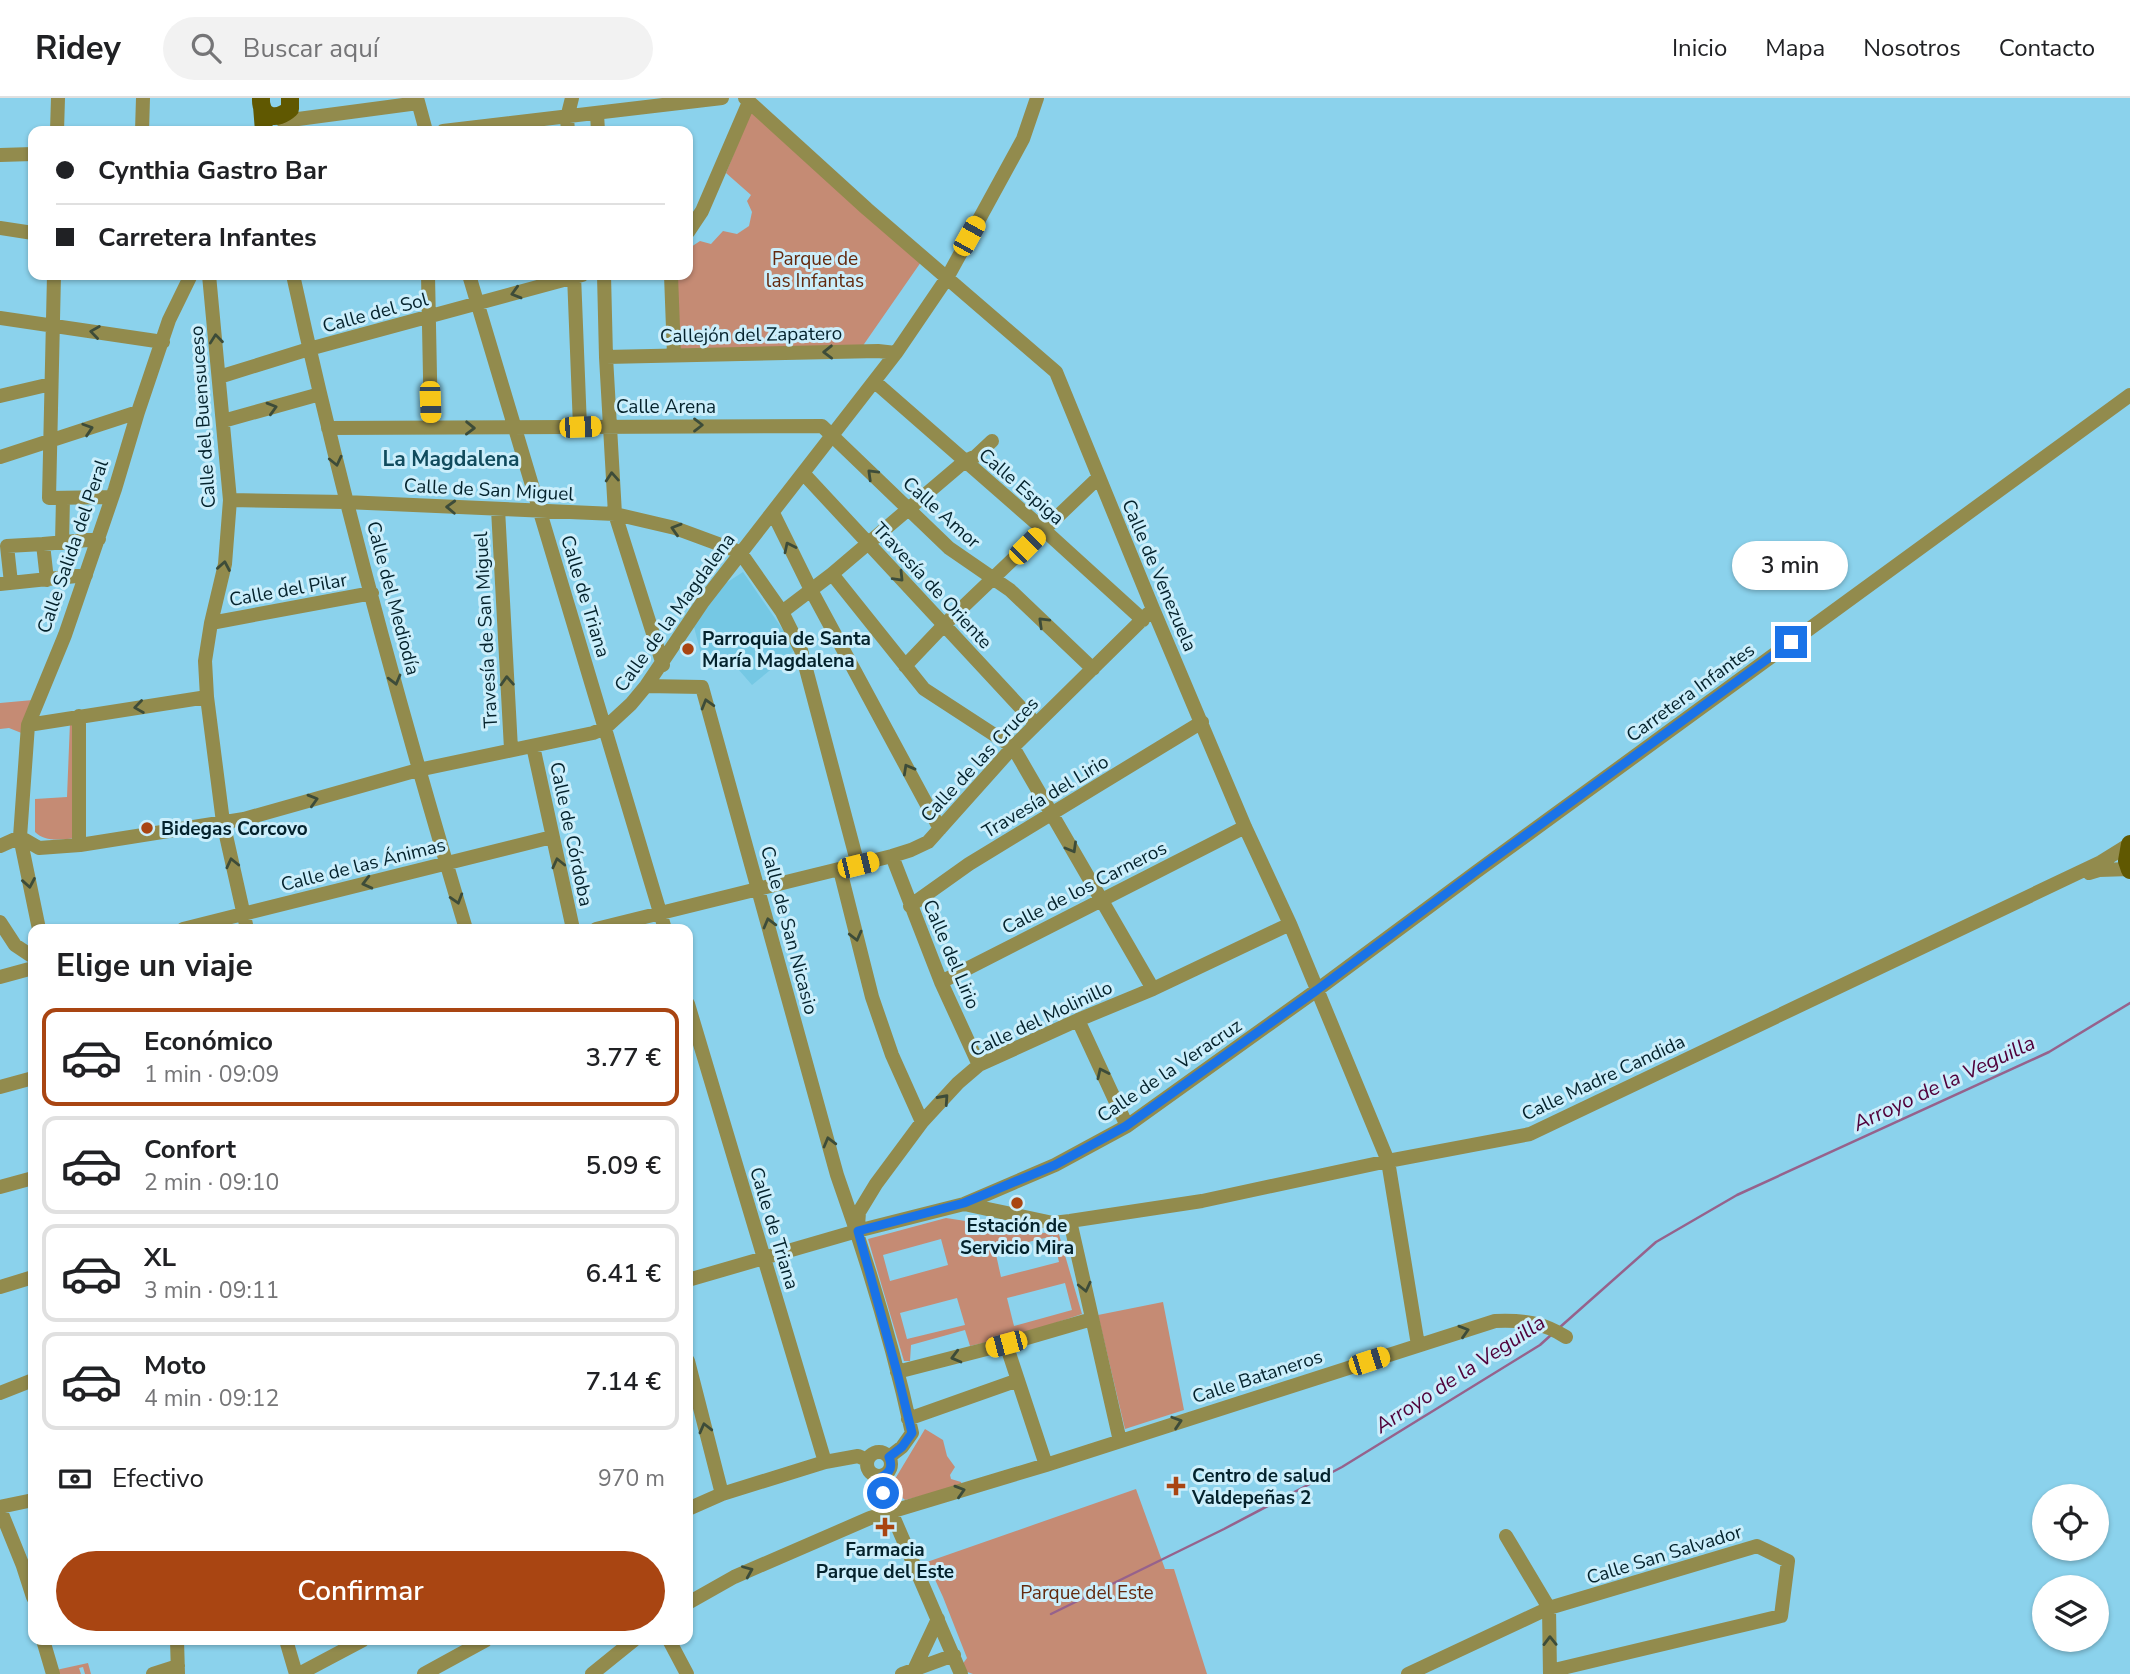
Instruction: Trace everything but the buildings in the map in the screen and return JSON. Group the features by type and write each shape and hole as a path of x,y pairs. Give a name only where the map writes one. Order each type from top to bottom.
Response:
{"main road":[{"path":"261,101 264,112 273,117 282,116 288,110"},
{"path":"261,101 264,126"},
{"path":"2130,844 2127,861 2130,870"}],"street":[{"path":"57,126 58,98"},
{"path":"142,126 143,98"},
{"path":"567,124 572,98"},
{"path":"532,126 567,124 597,114 722,98"},
{"name":"Calle de la Magdalena","path":"605,729 646,686 740,552 897,353 947,278 1023,139 1037,98"},
{"path":"693,223 702,211 747,100"},
{"name":"Calle de Venezuela","path":"747,100 867,209 1056,372 1099,477 1148,615 1202,722 1245,827 1290,924 1388,1161 1418,1345"},
{"path":"288,110 417,101 424,126"},
{"path":"597,114 598,126"},
{"path":"0,155 28,154"},
{"path":"0,228 28,232"},
{"path":"54,280 50,441 62,542"},
{"name":"Calle Salida del Peral","path":"37,924 20,837 28,725 65,635 99,539 169,320 189,280"},
{"name":"Calle del Buensuceso","path":"209,280 230,500 225,564 205,661 223,822 246,924"},
{"name":"Calle del Mediodía","path":"294,280 345,502 372,593 418,770 464,924"},
{"path":"428,280 431,427"},
{"name":"Calle de Triana","path":"471,280 664,924"},
{"name":"Calle del Sol","path":"219,377 309,349 560,280"},
{"path":"577,280 580,427"},
{"path":"604,280 615,514 663,660 665,676 676,686"},
{"path":"671,280 674,355"},
{"path":"0,318 163,342"},
{"name":"Callejón del Zapatero","path":"606,357 878,351 897,353"},
{"name":"Calle Espiga","path":"875,382 1043,529 1148,615"},
{"path":"0,396 51,384"},
{"path":"223,421 320,394"},
{"name":"Carretera Infantes","path":"1475,872 2130,396"},
{"path":"0,457 138,412"},
{"name":"Calle Arena","path":"328,428 822,426 833,435"},
{"name":"Calle Amor","path":"833,435 949,548 1010,590 1093,669"},
{"path":"782,612 832,574 992,441"},
{"name":"Travesía de Oriente","path":"803,473 1036,724"},
{"path":"905,666 944,625 1099,477"},
{"path":"56,498 112,498"},
{"name":"Calle de San Miguel","path":"230,500 345,502 615,514 675,528 740,552"},
{"name":"Travesía de San Miguel","path":"498,509 511,749"},
{"path":"773,513 811,590 940,829"},
{"path":"86,575 6,583 3,539 43,544 99,539"},
{"path":"43,544 47,580"},
{"path":"740,552 782,612 801,650 858,865"},
{"path":"832,574 924,689 1013,747 1153,989"},
{"name":"Calle del Pilar","path":"211,623 372,593"},
{"name":"Calle de las Cruces","path":"616,924 840,870 911,850 928,842 1013,747 1148,615"},
{"path":"646,686 676,686"},
{"name":"Calle de San Nicasio","path":"676,686 702,687 837,1175 854,1210"},
{"path":"28,725 207,696"},
{"path":"79,716 79,845"},
{"name":"Travesía del Lirio","path":"910,906 969,864 1202,722"},
{"path":"0,846 20,837 39,848 79,845 244,819 418,770 605,729"},
{"name":"Calle de Córdoba","path":"533,746 572,924"},
{"name":"Calle de los Carneros","path":"941,982 1245,827"},
{"name":"Calle de las Ánimas","path":"203,924 552,837"},
{"name":"Calle Madre Candida","path":"964,1203 1053,1223 1202,1201 1530,1134 2061,882 2130,844"},
{"name":"Calle del Lirio","path":"892,856 941,982 979,1065"},
{"path":"840,870 872,997 892,1055 922,1122"},
{"name":"Calle Madre Candida","path":"2061,882 2099,870 2130,870"},
{"name":"Calle de la Veracruz","path":"693,1279 964,1203 1055,1165 1126,1126 1317,990 1475,872"},
{"path":"0,922 15,946 28,954"},
{"name":"Calle del Molinillo","path":"854,1210 922,1122 958,1083 979,1065 1153,989 1290,924"},
{"path":"0,977 28,969"},
{"path":"1078,1020 1126,1126"},
{"name":"Calle de Triana","path":"693,1021 825,1462"},
{"path":"0,1087 28,1079"},
{"path":"0,1187 28,1179"},
{"path":"854,1210 912,1433 909,1440 889,1457"},
{"path":"1070,1220 1120,1441"},
{"path":"0,1287 28,1279"},
{"path":"897,1372 1006,1344 1092,1318"},
{"name":"Calle Bataneros","path":"693,1600 734,1577 870,1518 1046,1465 1418,1345 1496,1321 1520,1320 1559,1333"},
{"path":"1006,1344 1046,1465"},
{"path":"908,1419 1018,1380"},
{"path":"693,1381 722,1494"},
{"path":"0,1393 28,1382"},
{"path":"877,1452 889,1457 891,1463 887,1474 881,1477 869,1472 867,1460 872,1455 877,1452"},
{"path":"693,1507 722,1494 825,1462 858,1456 867,1460"},
{"path":"881,1477 883,1493 961,1674"},
{"path":"28,1501 0,1508 28,1584"},
{"path":"1507,1536 1549,1608 1550,1673"},
{"name":"Calle San Salvador","path":"1549,1608 1757,1546 1788,1561 1781,1616 1550,1673"},
{"path":"1408,1674 1549,1608"},
{"path":"908,1672 938,1619"},
{"path":"44,1645 52,1674"},
{"path":"153,1674 178,1670 177,1645"},
{"path":"288,1645 297,1674 353,1645"},
{"path":"424,1674 477,1645"},
{"path":"592,1674 628,1645"},
{"path":"672,1645 687,1674"},
{"path":"908,1672 954,1655"}],"shaded area":[{"path":"743,572 796,649 752,685 725,654 703,662 693,623 723,585"}],"green space":[{"name":"Parque de las Infantas","path":"751,111 921,262 862,347 678,349 676,280 693,280 693,246 700,241 711,244 723,231 737,234 749,226 752,212 747,201 751,195 726,173"},
{"path":"33,700 24,734 9,728 0,729 0,703"},
{"path":"84,721 77,838 44,838 35,832 35,799 67,797 70,722"},
{"path":"946,1218 1044,1233 1058,1231 1082,1314 1025,1333 970,1346 965,1330 911,1345 910,1361 904,1361 868,1239","holes":["1053,1236 1059,1262 1001,1277 995,1250","941,1239 948,1265 890,1281 883,1255","1065,1283 1072,1310 1014,1326 1007,1298","957,1298 965,1325 907,1339 900,1313"]},
{"path":"1163,1302 1184,1410 1125,1429 1098,1315"},
{"path":"925,1429 943,1440 947,1456 955,1467 950,1475 951,1479 961,1482 962,1486 905,1500 892,1484"},
{"name":"Parque del Este","path":"1136,1489 1165,1569 1174,1569 1207,1674 973,1674 959,1669 967,1658 927,1562"},
{"path":"88,1663 91,1674 85,1674 83,1667 79,1668 81,1674 57,1674 56,1670"}],"waterway":[{"name":"Arroyo de la Veguilla","path":"1559,1328 1656,1242 1737,1195 2049,1052 2130,1003"},
{"name":"Arroyo de la Veguilla","path":"1051,1614 1224,1529 1342,1467 1540,1345 1551,1335"}],"place":[{"name":"Parroquia de Santa María Magdalena","path":"688,649"},
{"name":"Bidegas Corcovo","path":"147,828"},
{"name":"Estación de Servicio Mira","path":"1017,1203"},
{"name":"Centro de salud Valdepeñas 2","path":"1176,1486"},
{"name":"Farmacia Parque del Este","path":"885,1527"}],"district":[{"name":"La Magdalena","path":"451,459"}],"route":[{"path":"883,1493 881,1477 890,1469 889,1457 909,1440 912,1433 858,1231 964,1203 1055,1165 1126,1126 1317,990 1791,642"}]}
